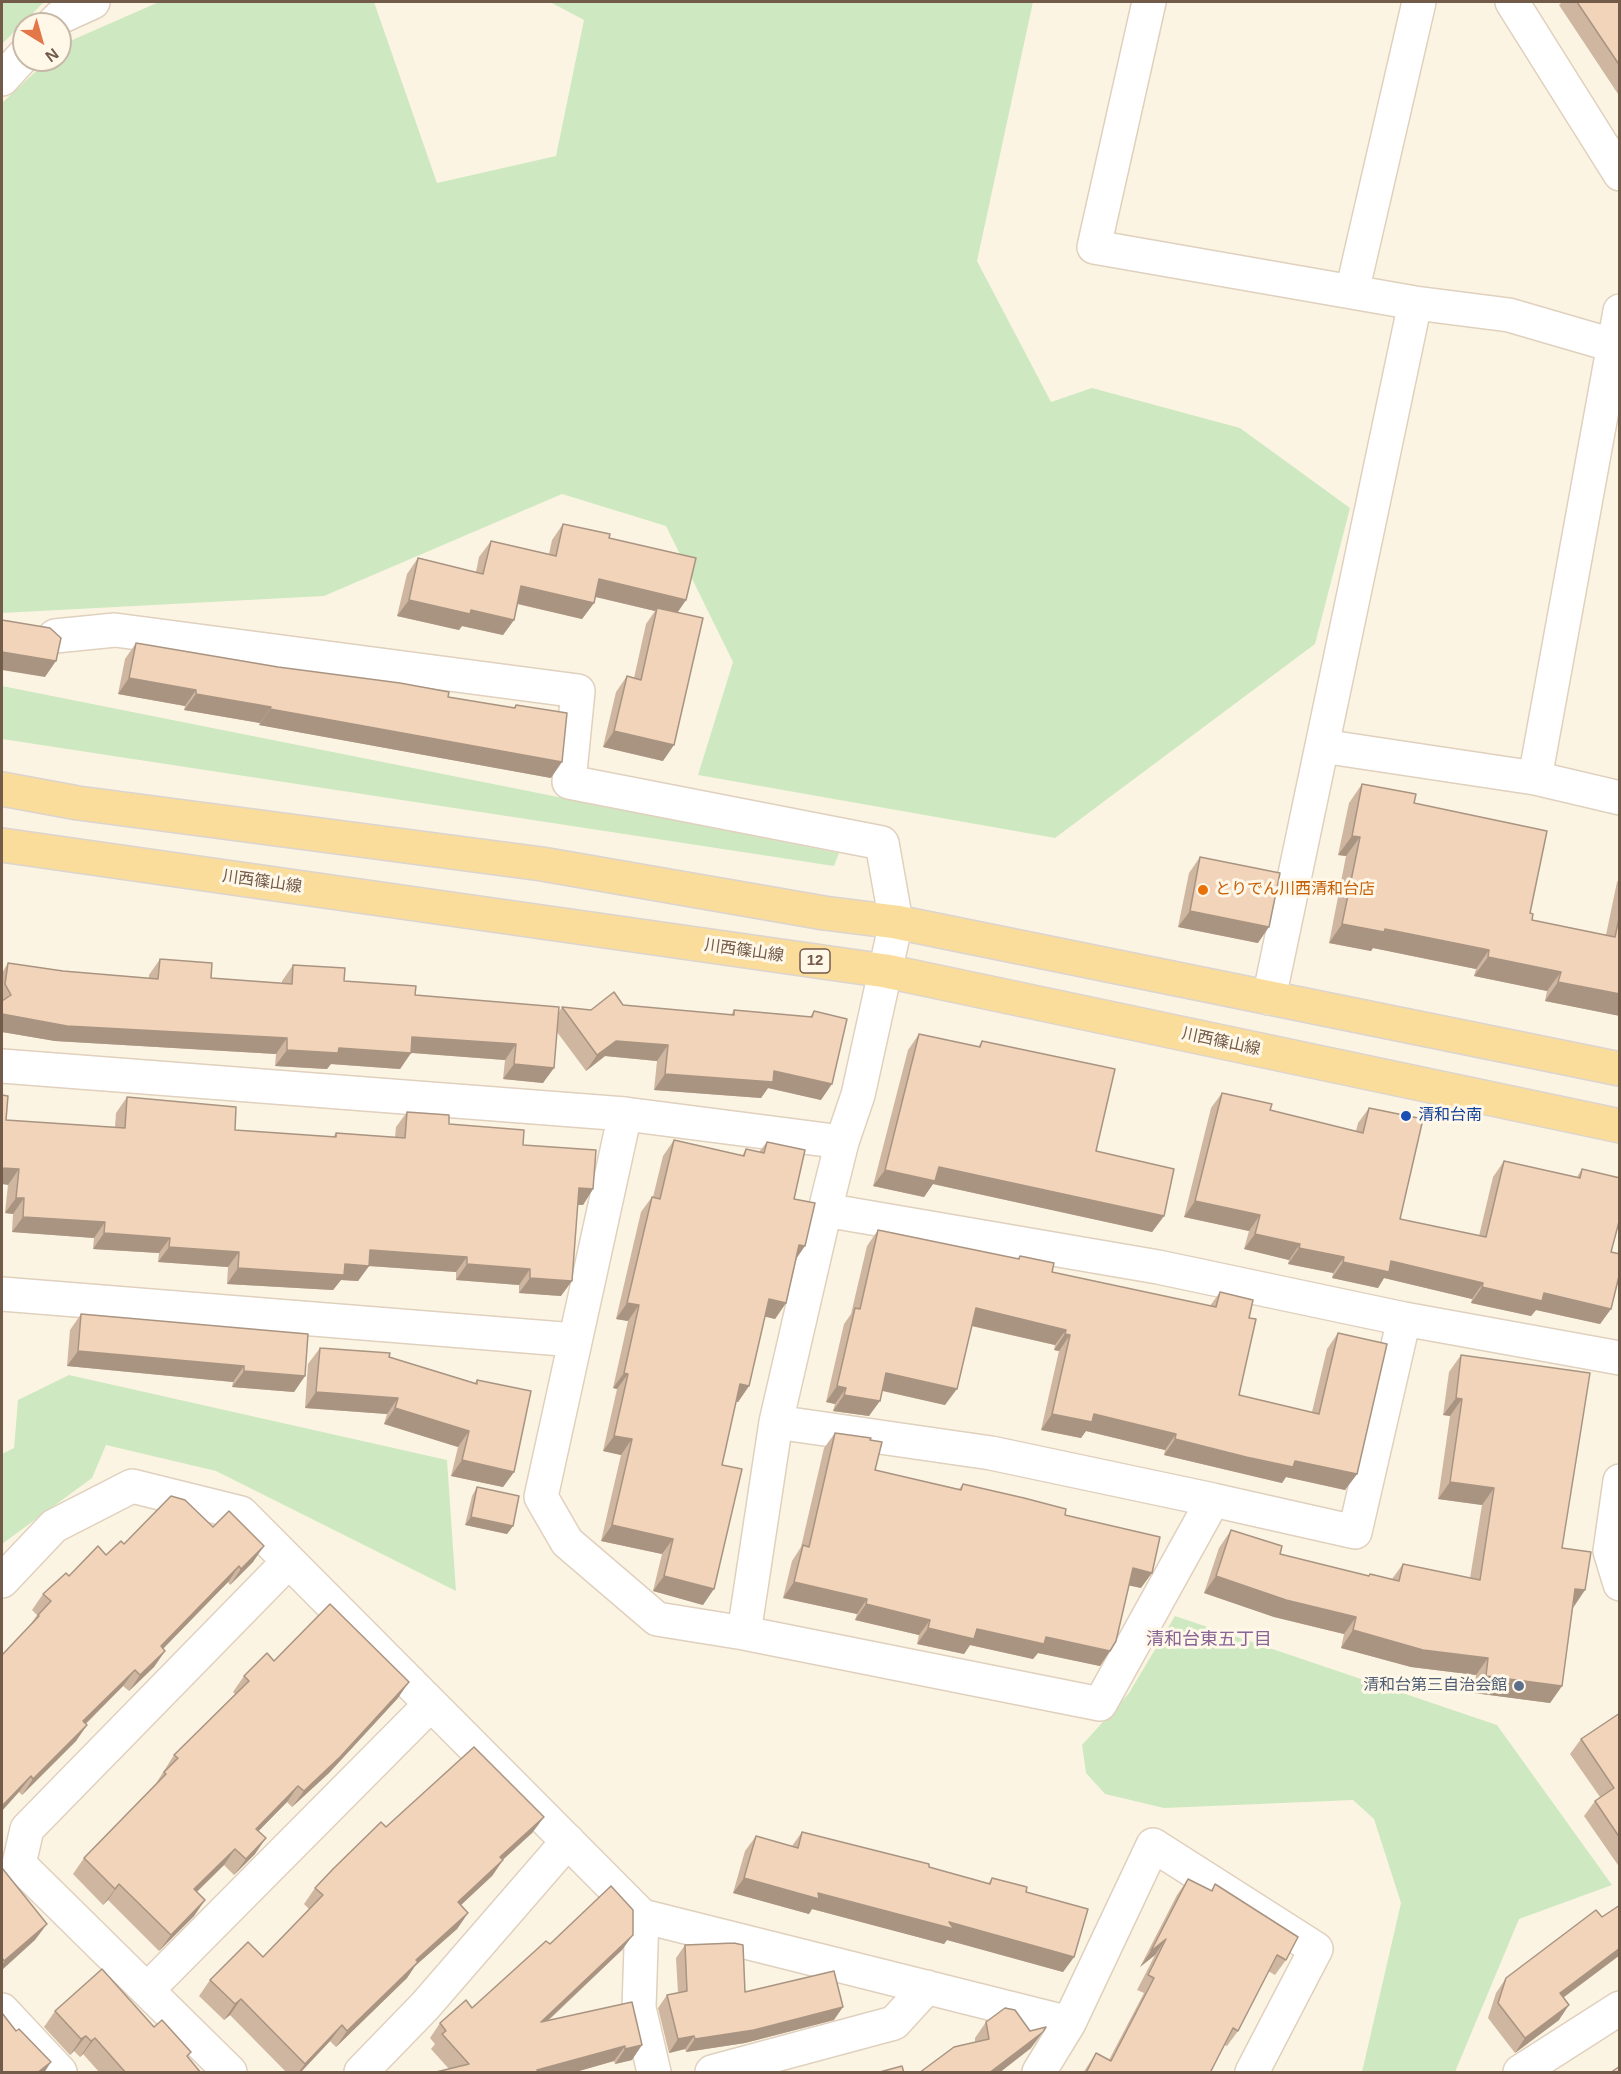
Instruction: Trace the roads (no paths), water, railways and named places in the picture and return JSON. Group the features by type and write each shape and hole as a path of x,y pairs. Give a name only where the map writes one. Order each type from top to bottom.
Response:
{"main road":[{"path":"2,789 78,803 542,864 896,922 1620,1069"},
{"name":"川西篠山線","path":"2,845 886,971 1620,1126"}],"street":[{"path":"71,12 93,2"},
{"path":"1149,2 1094,247 1415,303 1509,315 1612,345"},
{"path":"1352,292 1419,2"},
{"path":"1512,2 1620,174"},
{"path":"1269,998 1415,303"},
{"path":"1535,778 1620,311"},
{"path":"56,636 115,630 579,691 569,782 882,843 896,922 858,1095 842,1142 776,1422 744,1633"},
{"path":"1322,746 1535,778 1620,798"},
{"path":"2,1066 625,1114 842,1142"},
{"path":"625,1114 541,1497 567,1542 657,1619 744,1633 1100,1704 1212,1500"},
{"path":"825,1210 1158,1267 1404,1319 1620,1358"},
{"path":"2,1294 575,1340"},
{"path":"776,1422 991,1453 1355,1532 1404,1319"},
{"path":"1620,1481 1610,1551 1620,1584"},
{"path":"2,1581 54,1526 132,1486 241,1513 642,1916 1069,2023"},
{"path":"230,2073 19,1864 27,1829 288,1561"},
{"path":"147,1990 431,1704"},
{"path":"361,2073 425,2007 568,1841"},
{"path":"1039,2073 1069,2023 1153,1845 1316,1949 1252,2073"},
{"path":"642,1916 639,2008 654,2073"},
{"path":"712,2073 894,2023 927,1987"},
{"path":"1520,2073 1620,2008"},
{"path":"2,2010 60,2073"}],"place":[{"name":"とりでん川西清和台店","path":"1203,890"},
{"name":"清和台南","path":"1406,1116"},
{"name":"清和台第三自治会館","path":"1519,1686"}],"district":[{"name":"清和台東五丁目","path":"1209,1640"}]}
